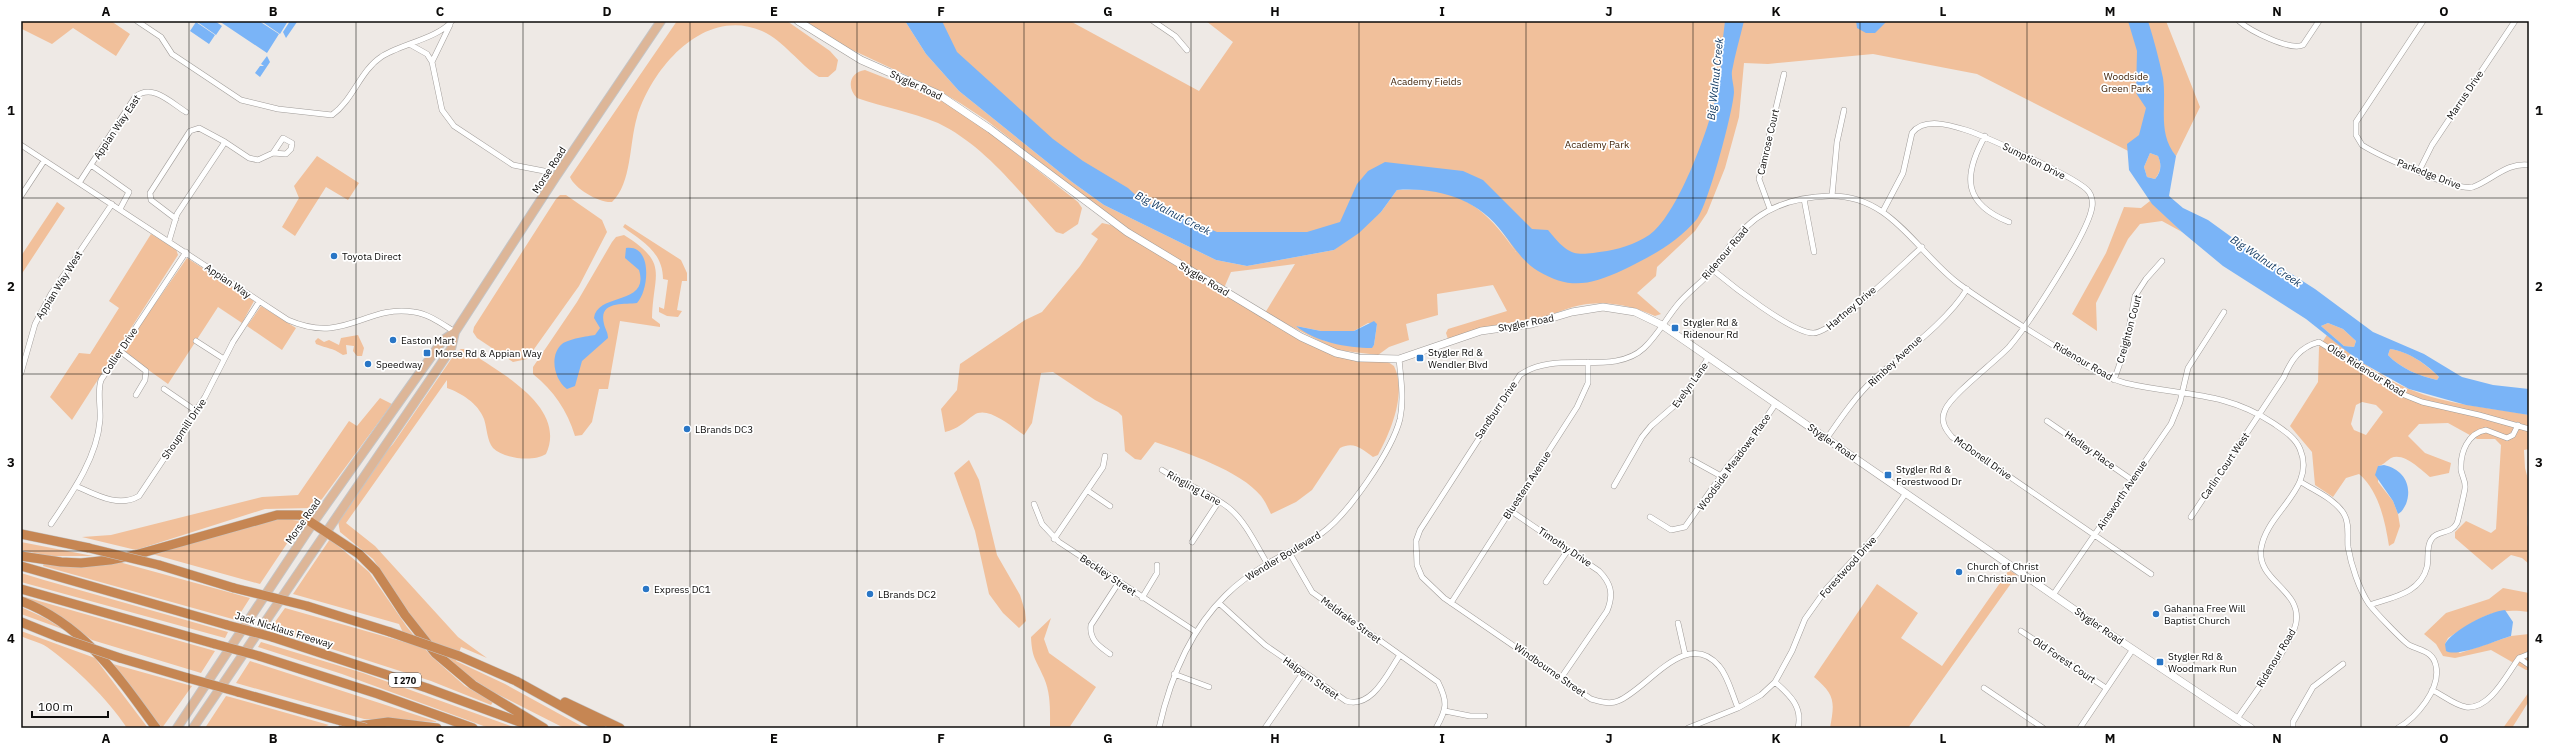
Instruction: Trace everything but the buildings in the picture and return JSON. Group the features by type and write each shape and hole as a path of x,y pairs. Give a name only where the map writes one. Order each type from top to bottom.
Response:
{"highway":[{"path":"21,556 61,562 103,561 135,555 277,515 300,515 326,531 368,562 435,653 453,670 473,685 544,728"},
{"path":"21,534 89,548 159,565 234,588 307,606 390,632 459,656 620,728"},
{"name":"Jack Nicklaus Freeway","path":"21,566 272,637 428,688 536,728"},
{"name":"I 270","path":"21,589 258,656 378,694 472,728"},
{"path":"21,601 61,621 80,634 105,661 156,728"},
{"path":"21,622 58,637 120,658 366,728"},
{"path":"516,681 601,728"},
{"path":"344,728 388,722 437,728"}],"main road":[{"name":"Morse Road","path":"193,728 451,349 455,332 555,178 661,21"},
{"name":"Stygler Road","path":"798,21 861,60 938,94 990,129 1111,221 1301,337 1341,354 1399,359 1482,331 1532,324 1591,308 1625,310 1662,325 2053,595 2251,728"},
{"name":"Morse Road","path":"177,728 313,523 444,340 455,332"}],"street":[{"path":"137,21 161,37 172,54 241,100 278,109 332,115 336,112 370,65 383,55 411,45 451,22"},
{"path":"1153,21 1175,36 1187,50"},
{"path":"2239,21 2256,32 2292,48 2303,45 2320,21"},
{"name":"Parkedge Drive","path":"2423,21 2356,122 2356,135 2362,145 2419,171 2464,188 2472,187 2506,168 2529,165"},
{"name":"Marrus Drive","path":"2419,171 2432,145 2515,21"},
{"path":"432,62 451,22"},
{"path":"411,45 427,54 432,62 442,110 454,126 513,165 544,172 555,178"},
{"name":"Camrose Court","path":"1770,210 1759,179 1784,74"},
{"name":"Appian Way East","path":"79,183 135,97 142,91 151,90 186,112"},
{"path":"1832,196 1837,142 1844,110"},
{"name":"Sumption Drive","path":"1884,211 1903,172 1908,143 1915,129 1928,124 1937,124 1985,136 2085,188 2092,198 2093,205 2083,232 2024,326"},
{"path":"176,218 155,204 150,196 190,131 199,128 254,159 262,159 273,152"},
{"path":"1985,136 1974,162 1970,185 1973,195 1992,215 2009,222"},
{"path":"169,241 176,218 225,142"},
{"name":"Appian Way","path":"21,145 288,320 314,328 341,328 388,313 412,312 428,316 455,332"},
{"path":"21,196 44,160"},
{"name":"Appian Way East","path":"91,166 129,192 120,209"},
{"name":"Ridenour Road","path":"1662,325 1680,301 1713,270 1736,238 1751,222 1786,202 1832,196 1865,202 1884,211 1922,247 1936,263 1967,289 2084,364 2114,380 2220,398 2241,405 2259,414 2287,433 2299,446 2304,464 2301,482 2266,534 2261,554 2272,580 2288,593 2293,601 2296,611 2294,630 2237,719"},
{"path":"1804,199 1814,252"},
{"name":"Appian Way West","path":"21,373 35,324 51,294 112,204"},
{"name":"Hartney Drive","path":"1713,270 1788,323 1802,331 1813,334 1824,331 1842,318 1922,247"},
{"name":"Collier Drive","path":"51,524 76,486 87,464 100,420 99,388 101,380 186,252"},
{"name":"Creighton Court","path":"2114,380 2126,343 2135,296 2146,279 2162,261"},
{"name":"Rimbey Avenue","path":"1827,438 1849,406 1871,382 1951,311 1967,289"},
{"name":"Shoupmill Drive","path":"76,486 118,502 130,502 139,496 196,411 224,359 259,302"},
{"name":"Ainsworth Avenue","path":"2053,595 2171,424 2188,368 2224,312"},
{"name":"Sandburr Drive","path":"1417,565 1416,541 1420,530 1513,382 1528,369 1549,363 1622,359 1634,355 1644,348 1662,325"},
{"name":"McDonell Drive","path":"2024,326 2002,354 1945,409 1942,420 1945,430 1952,437 2095,535"},
{"path":"196,341 224,359"},
{"name":"Olde Ridenour Road","path":"2298,353 2314,343 2324,343 2402,394 2422,402 2529,429"},
{"path":"120,351 146,372 145,380 136,395"},
{"name":"Carlin Court West","path":"2191,517 2298,353"},
{"name":"Evelyn Lane","path":"1614,486 1642,437 1651,426 1682,399 1708,358"},
{"name":"Wendler Boulevard","path":"1159,728 1174,674 1196,632 1219,603 1242,581 1267,563 1322,533 1347,510 1383,456 1400,419 1402,392 1399,359"},
{"name":"Bluestem Avenue","path":"1451,602 1577,407 1588,383 1588,362"},
{"path":"164,389 196,411"},
{"name":"Woodside Meadows Place","path":"1650,517 1671,530 1686,527 1721,476 1752,439 1776,404"},
{"name":"Hedley Place","path":"2047,421 2132,480"},
{"path":"2370,605 2408,593 2420,582 2427,567 2430,540 2434,536 2452,530 2458,522 2466,486 2462,471 2462,454 2472,436 2486,430 2507,438 2513,435 2518,425"},
{"path":"1054,539 1103,467 1105,456"},
{"path":"1692,460 1721,476"},
{"name":"Ringling Lane","path":"1162,470 1219,501 1238,517 1267,563"},
{"path":"2301,482 2331,501 2344,515 2350,553 2356,574 2370,605 2409,644 2429,653 2436,668 2432,690 2415,713 2398,728"},
{"path":"1088,491 1110,506"},
{"name":"Forestwood Drive","path":"1688,728 1738,708 1761,695 1775,682 1792,651 1805,620 1827,588 1877,534 1906,493"},
{"path":"1192,542 1219,501"},
{"name":"Beckley Street","path":"1034,504 1042,524 1054,539 1196,632"},
{"name":"Timothy Drive","path":"1511,510 1599,571 1607,579 1611,591 1611,601 1607,611 1561,678"},
{"path":"2095,535 2151,574"},
{"path":"1546,582 1568,550"},
{"name":"Meldrake Street","path":"1289,552 1312,592 1429,674 1438,682 1444,695 1445,711"},
{"path":"1142,598 1157,573 1157,565"},
{"name":"Windbourne Street","path":"1417,565 1422,577 1451,602 1591,699 1604,703 1616,702 1627,696 1668,663 1686,654"},
{"path":"1110,654 1096,643 1090,631 1091,625 1119,582"},
{"name":"Halpern Street","path":"1219,603 1265,645 1346,702 1360,703 1372,695 1400,655"},
{"path":"1678,623 1686,654 1698,654 1710,658 1719,666 1738,708"},
{"name":"Old Forest Court","path":"2022,631 2106,688"},
{"path":"2080,728 2133,649"},
{"path":"2432,690 2466,707 2478,705 2488,699 2519,658 2529,654"},
{"path":"2519,658 2529,665"},
{"path":"2293,728 2293,722 2313,687 2343,664"},
{"path":"1265,728 1303,673"},
{"path":"1174,674 1209,687"},
{"path":"1775,682 1789,694 1797,706 1798,728"},
{"path":"1984,688 2043,728"},
{"path":"1436,728 1445,711 1470,716 1485,716"}],"green space":[{"path":"21,21 111,21 130,34 116,56 73,28 52,44 22,29 21,31"},
{"path":"677,21 787,21 830,51 838,60 836,70 828,77 819,77 770,35 762,31 741,26 720,27 701,34 683,46 668,62 655,79 644,98 634,128 627,174 618,194 612,202 594,198 577,186 570,177"},
{"name":"Academy Park","path":"804,21 905,21 926,54 959,91 1072,182 1104,205 1216,260 1247,266 1334,250 1381,212 1397,190 1436,191 1452,195 1467,202 1480,210 1492,222 1504,235 1516,252 1480,199 1403,179 1346,228 1247,255 1114,197 921,21 1070,21 1199,91 1233,42 1206,21 2166,21 2200,107 2176,156 2167,145 2165,136 2140,157 1977,74 1873,54 1768,64 1744,63 1739,117 1725,168 1707,213 1695,231 1657,267 1656,276 1637,293 1661,314 1655,316 1639,309 1622,305 1605,303 1587,304 1573,307 1538,319 1489,327 1448,339 1446,333 1448,329 1507,311 1493,285 1437,294 1438,315 1406,324 1409,340 1389,347 1378,355 1337,350 1265,313 1295,264 1231,272 1224,288 1125,228 986,120 960,103 938,90 848,48","holes":["1368,323 1377,324 1374,345 1371,348 1325,341 1296,326 1321,331 1354,331"]},
{"path":"865,70 944,101 984,128 1078,202 1082,208 1078,224 1063,234 1056,232 1002,172 972,144 938,123 857,98 852,89 851,81 856,74"},
{"path":"2150,153 2158,156 2160,162 2160,171 2155,179 2147,177 2144,167"},
{"path":"317,156 359,183 348,200 326,187 295,236 282,227 299,198 294,186"},
{"path":"560,195 566,195 602,220 607,232 579,286 527,359 513,362 477,338 473,332 474,327"},
{"path":"2150,201 2182,232 2162,221 2140,224 2128,239 2096,303 2097,331 2072,314 2106,253 2124,207 2141,208"},
{"path":"57,202 65,208 21,275 21,256"},
{"path":"1102,223 1111,225 1307,344 1337,356 1388,362 1394,366 1398,377 1399,388 1396,412 1388,435 1378,455 1373,457 1358,447 1350,445 1340,448 1312,490 1296,502 1271,514 1262,498 1252,487 1240,478 1212,463 1155,442 1141,460 1135,459 1125,451 1122,416 1118,412 1095,400 1053,372 1041,373 1032,423 1024,435 1007,423 993,415 986,413 974,415 957,427 945,432 941,409 957,390 960,364 1025,320 1042,312 1080,266 1098,239 1091,234"},
{"path":"625,224 681,260 687,273 687,281 682,281 677,310 682,311 678,317 667,316 659,312 659,307 664,309 668,280 663,279 662,270 655,254 644,242 623,227"},
{"path":"151,234 176,249 178,255 72,420 50,397 79,353 90,354 119,308 109,301"},
{"path":"624,235 648,254 653,262 656,270 656,280 652,318 660,324 660,327 620,321 608,389 599,389 592,422 582,435 575,436 564,409 541,380 533,374 533,367 577,302 612,242 616,237"},
{"path":"187,258 254,301 242,323 218,307 168,384 122,351"},
{"path":"261,306 296,328 282,350 247,326"},
{"path":"2328,323 2343,329 2356,341 2354,347 2344,346 2321,326"},
{"path":"358,335 364,348 362,356 357,356 353,351 354,346 346,345 347,354 343,355 332,349 316,344 315,341 318,338 324,342 329,340 339,345 341,338"},
{"path":"2327,335 2376,372 2409,389 2438,399 2529,415 2529,449 2524,450 2525,468 2529,483 2527,524 2529,531 2529,564 2522,558 2511,555 2492,570 2455,538 2455,532 2466,521 2491,533 2496,529 2501,445 2495,439 2477,439 2448,423 2419,424 2408,436 2425,453 2451,463 2449,473 2430,477 2417,466 2401,457 2391,458 2378,466 2378,482 2393,501 2398,514 2400,526 2394,543 2389,546 2380,507 2372,489 2359,474 2346,478 2333,497 2315,485 2312,452 2290,426 2318,382 2319,347","holes":["2362,402 2376,405 2383,412 2366,435 2354,430 2351,424 2356,405"]},
{"path":"461,349 465,349 510,379 526,392 538,405 547,420 550,437 546,454 527,459 511,457 498,452 491,445 484,419 478,408 468,399 447,388 447,380 346,523 375,546 458,637 487,658 461,647 456,661 505,684 585,728 564,728 493,692 465,674 422,632 373,559 340,532 338,521 456,352"},
{"path":"2390,349 2410,355 2428,367 2439,377 2437,380 2404,368 2388,355"},
{"path":"380,398 392,404 322,499 312,508 265,509 136,550 82,537 111,535 262,497 298,495 349,421 357,426"},
{"path":"969,460 979,480 997,555 1020,595 1025,611 1026,621 1019,628 1003,613 989,594 975,531 954,473"},
{"path":"283,519 302,521 260,584 152,554 271,520"},
{"path":"330,539 369,572 407,627 431,656 465,686 493,702 491,705 431,681 270,629 285,608 408,643 399,624 293,594"},
{"path":"21,542 93,556 48,556 21,550"},
{"path":"119,562 250,598 236,620 43,566 44,563"},
{"path":"2009,570 2017,575 1908,728 1830,728 1833,711 1832,699 1826,689 1814,677 1877,584 1918,613 1901,638 1942,666"},
{"path":"21,573 228,632 225,638 21,582"},
{"path":"2503,588 2529,593 2529,612 2505,611 2486,616 2468,625 2448,638 2445,644 2460,653 2511,636 2529,634 2529,670 2526,670 2491,650 2455,658 2443,656 2436,644 2424,634 2446,613 2489,599"},
{"path":"25,597 215,651 201,673 92,640 60,617 24,599"},
{"path":"21,607 45,618 65,630 21,614"},
{"path":"1051,618 1044,639 1049,653 1096,687 1069,728 1050,728 1050,703 1048,690 1032,650 1031,637"},
{"path":"21,631 95,658 148,728 127,728 101,695 80,674 47,647 21,636"},
{"path":"261,642 363,673 516,728 489,728 342,674 258,647"},
{"path":"250,661 438,722 364,719 236,683"},
{"path":"113,664 192,686 162,728"},
{"path":"2529,692 2529,701 2512,728 2503,728"},
{"path":"226,696 329,725 321,728 205,728"}],"water":[{"path":"196,21 215,21 222,26 216,35"},
{"path":"219,21 259,21 279,34 267,53"},
{"path":"261,21 288,21 280,34"},
{"path":"290,21 297,22 286,38 283,32"},
{"path":"905,21 942,21 957,52 1053,139 1083,161 1128,188 1142,201 1217,232 1307,232 1340,222 1357,184 1368,171 1385,162 1463,171 1483,180 1532,229 1548,230 1555,239 1568,250 1580,254 1587,254 1607,251 1632,244 1649,235 1664,219 1685,182 1695,160 1711,116 1719,81 1725,21 1744,21 1732,71 1734,92 1733,103 1713,178 1702,210 1697,219 1672,242 1643,260 1600,279 1590,282 1570,283 1549,277 1538,271 1519,254 1493,221 1469,204 1442,193 1412,190 1397,190 1381,212 1359,233 1334,250 1247,266 1216,260 1104,205 1072,182 959,91 926,54"},
{"path":"1856,21 1887,21 1875,33 1866,33 1857,28"},
{"name":"Big Walnut Creek","path":"2128,21 2148,21 2163,78 2165,129 2170,147 2176,156 2169,196 2183,208 2208,220 2248,249 2279,266 2315,289 2373,332 2424,354 2462,377 2493,385 2529,389 2529,415 2466,405 2409,389 2359,361 2306,319 2223,266 2182,232 2152,204 2129,170 2127,144 2139,135 2146,108 2136,93 2137,51","holes":["2150,153 2158,156 2160,162 2160,171 2155,179 2147,177 2144,167","2328,323 2343,329 2356,341 2354,347 2344,346 2321,326","2390,349 2410,355 2429,367 2439,377 2437,380 2417,374 2404,368 2388,355"]},
{"path":"196,22 215,35 209,44 190,31"},
{"path":"267,56 270,62 260,77 255,73 260,66 264,66 261,64"},
{"path":"626,248 635,249 641,253 645,260 646,279 641,297 637,303 614,305 605,311 603,316 608,338 582,361 575,386 567,389 556,374 554,361 555,354 558,349 565,342 595,335 600,328 594,318 597,310 637,289 640,281 639,270 625,258"},
{"path":"1374,321 1377,324 1374,345 1372,348 1352,347 1332,343 1304,332 1296,326 1321,331 1354,331"},
{"path":"2384,465 2391,467 2401,474 2407,484 2408,497 2406,504 2402,511 2398,514 2393,501 2375,475 2378,466"},
{"path":"2505,610 2513,622 2511,636 2477,648 2451,653 2446,651 2445,644 2455,633 2472,622 2498,611"}],"place":[{"name":"Toyota Direct","path":"334,256"},
{"name":"Stygler Rd & Ridenour Rd","path":"1675,328"},
{"name":"Easton Mart","path":"393,340"},
{"name":"Morse Rd & Appian Way","path":"427,353"},
{"name":"Stygler Rd & Wendler Blvd","path":"1420,358"},
{"name":"Speedway","path":"368,364"},
{"name":"LBrands DC3","path":"687,429"},
{"name":"Stygler Rd & Forestwood Dr","path":"1888,475"},
{"name":"Church of Christ in Christian Union","path":"1959,572"},
{"name":"Express DC1","path":"646,589"},
{"name":"LBrands DC2","path":"870,594"},
{"name":"Gahanna Free Will Baptist Church","path":"2156,614"},
{"name":"Stygler Rd & Woodmark Run","path":"2160,662"}],"park label":[{"name":"Academy Fields","path":"1426,81"},
{"name":"Woodside Green Park","path":"2126,82"}]}
